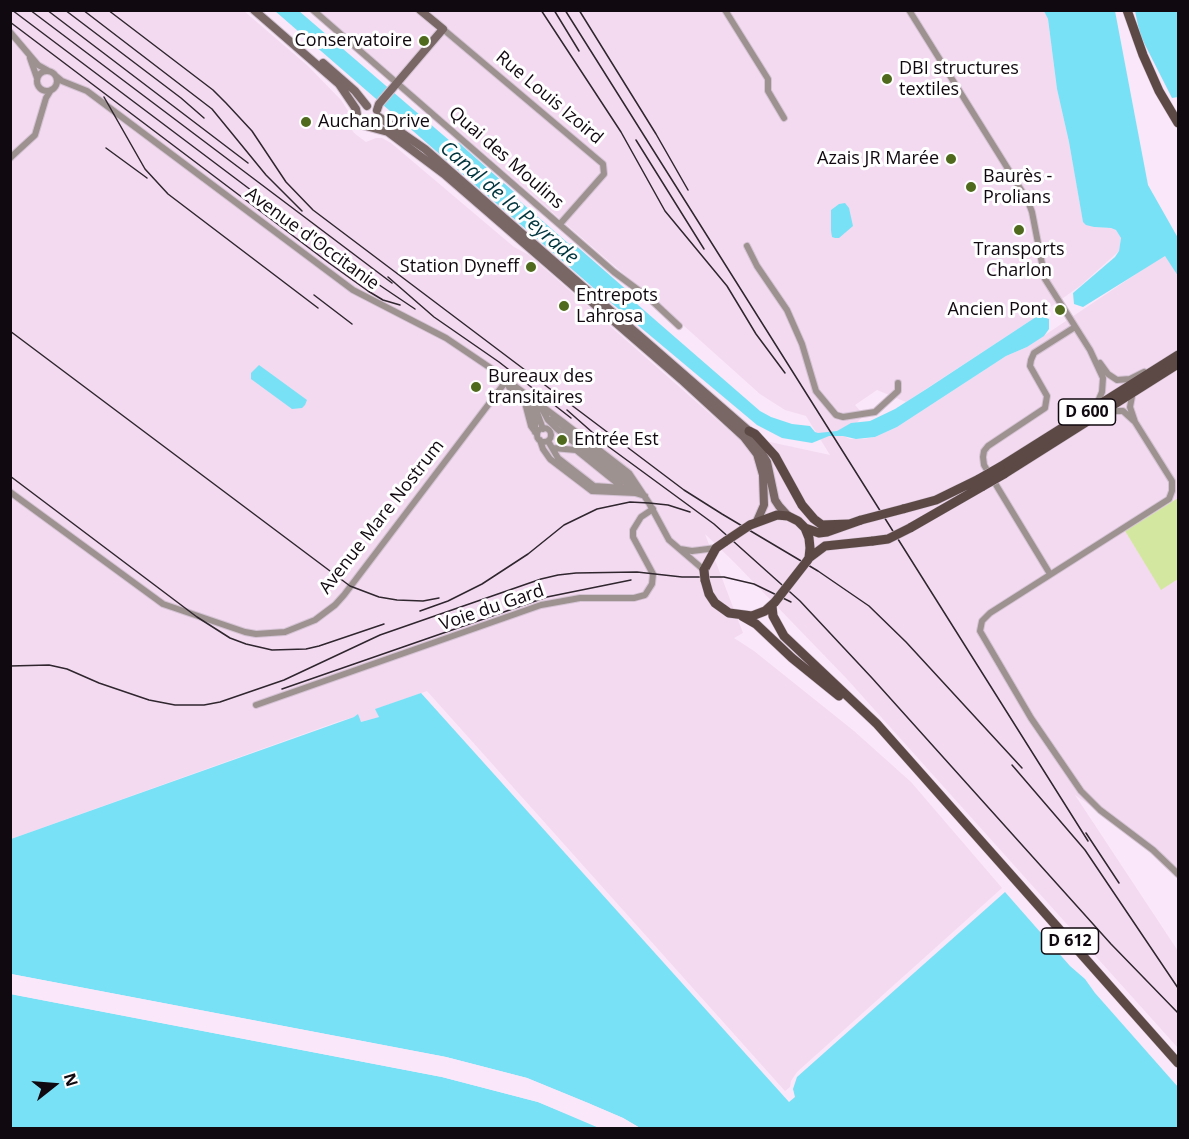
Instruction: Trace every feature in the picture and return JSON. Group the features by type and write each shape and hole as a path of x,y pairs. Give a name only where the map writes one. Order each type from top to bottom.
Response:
{"main road":[{"path":"254,10 339,84 358,114 358,120 362,125 388,132 436,168 676,375 744,437 756,454 763,475 764,505 754,523"},
{"path":"262,10 375,109 426,149 749,431 767,462 775,500 788,516 805,528 809,538 808,559 773,604 752,615 742,616 729,612 715,603 709,594 704,570 716,548 754,523 777,515 788,516"},
{"path":"372,127 377,123 375,109 443,29 420,10"},
{"path":"1126,10 1159,91 1178,121"},
{"path":"358,114 362,108 375,109"},
{"name":"D 600","path":"1100,409 1133,391 1177,359"},
{"name":"D 600","path":"808,559 825,546 888,539 910,528 1177,359"},
{"name":"D 600","path":"749,431 756,434 776,456 802,505 814,519 822,525 849,524"},
{"name":"D 600","path":"805,528 819,533 827,532 861,520 936,500 981,483"},
{"name":"D 612","path":"773,604 776,623 784,636 877,724 1179,1063"},
{"name":"D 612","path":"742,616 756,624 792,658 890,740"}],"street":[{"name":"Quai des Moulins","path":"313,10 395,86 629,284 644,294 679,327"},
{"path":"725,10 768,79 768,91 784,118"},
{"path":"909,10 1028,201 1045,279 1094,356 1108,374 1117,380 1130,379 1177,359"},
{"name":"Rue Louis Izoird","path":"443,29 603,164 604,174 560,224"},
{"name":"Avenue d'Occitanie","path":"10,32 38,64 62,81 87,91 353,290 446,338 532,398 540,405 548,420 557,429 623,481 638,488 653,509 669,540 704,570"},
{"name":"Avenue d'Occitanie","path":"27,52 39,86 42,113"},
{"path":"37,78 48,71"},
{"path":"10,158 35,135 46,98 57,81 56,76"},
{"path":"39,86 46,91 74,87"},
{"path":"747,246 757,266 787,310 802,344 816,391 836,415 843,417 874,412 898,391 898,383"},
{"path":"1050,574 984,465 982,457 988,446 1045,408 1047,396 1030,366 1030,360 1034,353 1075,327"},
{"path":"1094,356 1103,378 1100,409 1123,411 1135,422"},
{"path":"507,380 509,387 524,400 530,409 543,449 550,459 592,491 635,493 645,496"},
{"name":"Avenue Mare Nostrum","path":"10,492 163,604 245,632 256,634 285,632 315,620 344,595 507,380"},
{"path":"1133,391 1130,407 1135,422 1172,481 1175,491 1169,499 990,613 982,621 980,631 1031,718 1081,791 1105,815 1153,850 1179,874"},
{"path":"532,398 543,429 550,433 548,441 558,458 594,486 638,488"},
{"path":"538,436 543,429"},
{"path":"538,436 544,442 548,441"},
{"path":"553,448 576,450 623,488"},
{"name":"Voie du Gard","path":"256,705 541,605 580,598 634,598 645,594 652,584 652,574 633,537 633,530 641,517 653,509"},
{"path":"679,549 692,551 716,548"}],"shaded area":[{"path":"11,11 244,11 308,66 341,100 348,111 348,123 354,133 366,142 382,138 391,143 514,247 529,255 733,434 830,455 806,416 785,410 760,394 319,11 1045,11 1057,89 1083,221 1094,227 1116,230 1121,238 1119,251 1080,286 1042,313 906,402 877,390 855,405 864,415 844,436 850,439 864,439 875,437 897,427 1006,356 1027,347 1165,255 1178,276 1178,498 1125,531 1161,589 1178,579 1178,873 1110,819 1075,795 1178,951 1178,1048 847,679 705,534 743,633 734,638 754,651 854,731 911,782 1002,888 797,1072 790,1087 785,1091 427,691 376,709 379,717 361,722 354,717 337,722 11,839"}],"green space":[{"path":"1178,498 1178,579 1161,590 1125,531"}],"water":[{"name":"Canal de la Peyrade","path":"275,11 299,11 450,141 459,143 514,192 516,198 569,244 573,243 629,292 629,297 760,411 771,417 792,424 810,426 818,433 837,431 851,423 870,421 895,409 1042,313 1049,319 1049,329 1044,336 1027,347 1006,356 897,427 875,437 856,439 829,436 812,443 782,438 757,425 597,291"},
{"path":"1044,11 1115,11 1148,185 1178,238 1178,276 1165,256 1083,307 1074,304 1073,293 1115,257 1119,251 1121,238 1116,230 1094,227 1083,222 1057,89 1048,19"},
{"path":"1135,11 1178,11 1178,97 1172,98 1140,35"},
{"path":"845,203 849,208 853,226 839,238 832,237 831,210"},
{"path":"259,365 307,400 305,405 302,408 292,409 251,379 251,373"},
{"path":"421,693 789,1102 795,1097 793,1089 797,1077 1005,892 1070,966 1085,979 1178,1087 1178,1128 640,1128 623,1118 527,1078 446,1057 11,974 11,839 358,714 361,722 379,717 375,709"},
{"path":"10,994 442,1077 538,1102 599,1128 11,1128"}],"pier":[{"path":"11,974 446,1057 527,1078 623,1118 640,1128 635,1128 587,1105 526,1081 445,1060 69,989 10,977"},
{"path":"11,991 443,1075 539,1099 602,1128 538,1102 442,1077 11,994"}],"railway":[{"path":"12,10 357,270 415,309"},
{"path":"30,10 392,283"},
{"path":"47,10 248,163"},
{"path":"65,10 204,118"},
{"path":"83,10 212,109 266,175 302,211"},
{"path":"108,10 213,90 252,131 286,182 313,210 684,490 818,571 869,606 906,642 1022,768"},
{"path":"541,10 621,132 665,211 727,286 756,334 785,373"},
{"path":"554,10 579,51"},
{"path":"565,10 1088,841"},
{"path":"579,10 688,190"},
{"path":"10,22 329,263 383,300 400,305"},
{"path":"104,97 145,169 168,194 318,308"},
{"path":"636,140 704,249"},
{"path":"106,148 147,178"},
{"path":"388,277 434,317 499,362 571,418"},
{"path":"314,295 352,324"},
{"path":"10,331 350,586 379,597 397,600 423,601 439,598"},
{"path":"567,410 609,447 714,524 800,601 1111,944 1178,1013"},
{"path":"10,476 197,617 230,638 272,650 306,649 384,624"},
{"path":"420,611 448,601 482,584 528,554 564,525 597,509 630,502 668,505 690,512"},
{"path":"10,666 49,665 67,669 149,700 175,705 204,705 220,702 284,680 380,635 558,575 637,572 682,577 724,577 754,584 791,602"},
{"path":"282,689 547,597 631,580"},
{"path":"1012,765 1085,850 1178,988"},
{"path":"1086,833 1119,883"}],"place":[{"name":"Conservatoire","path":"424,41"},
{"name":"DBI structures textiles","path":"887,79"},
{"name":"Auchan Drive","path":"306,122"},
{"name":"Azais JR Marée","path":"951,159"},
{"name":"Baurès - Prolians","path":"971,187"},
{"name":"Transports Charlon","path":"1019,230"},
{"name":"Station Dyneff","path":"531,267"},
{"name":"Entrepots Lahrosa","path":"564,306"},
{"name":"Ancien Pont","path":"1060,310"},
{"name":"Bureaux des transitaires","path":"476,387"},
{"name":"Entrée Est","path":"562,440"}]}
